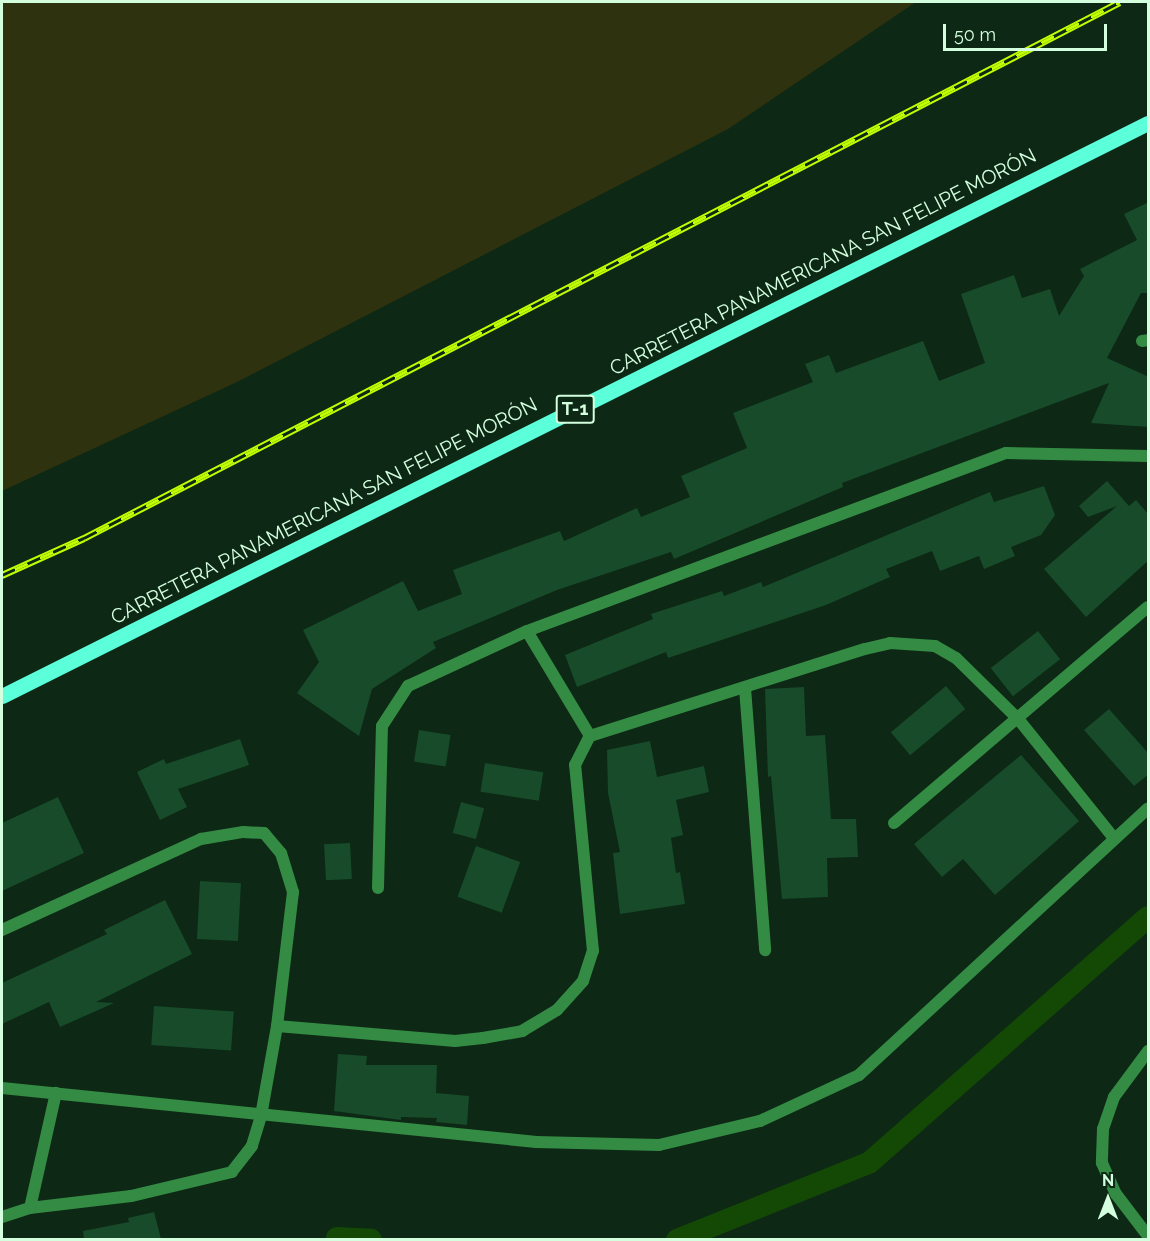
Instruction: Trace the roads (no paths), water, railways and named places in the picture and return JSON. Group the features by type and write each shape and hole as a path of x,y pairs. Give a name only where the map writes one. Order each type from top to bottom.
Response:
{"main road":[{"name":"CARRETERA PANAMERICANA SAN FELIPE MORÓN","path":"2,696 1149,123"}],"street":[{"path":"378,888 382,726 393,704 408,687 527,631 1006,453 1149,456"},
{"path":"894,823 1019,720 1149,607"},
{"path":"527,631 590,736"},
{"path":"277,1026 455,1041 522,1031 557,1010 583,981 592,951 575,765 590,736 865,648 914,642 935,646 956,658 1019,720 1113,837"},
{"path":"745,688 765,950"},
{"path":"2,1088 536,1142 659,1145 760,1121 859,1075 1113,837 1149,808"},
{"path":"2,930 201,839 243,832 264,833 281,853 293,892 277,1026 261,1116 252,1146 232,1172 131,1196 30,1208 2,1217"},
{"path":"1149,1051 1113,1097 1103,1129 1102,1163 1116,1194 1149,1236"},
{"path":"30,1208 56,1093"}],"waterway":[{"path":"677,1240 869,1163 1148,917"},
{"path":"337,1238 371,1240"}],"railway":[{"path":"2,575 84,538 1120,2"}]}
